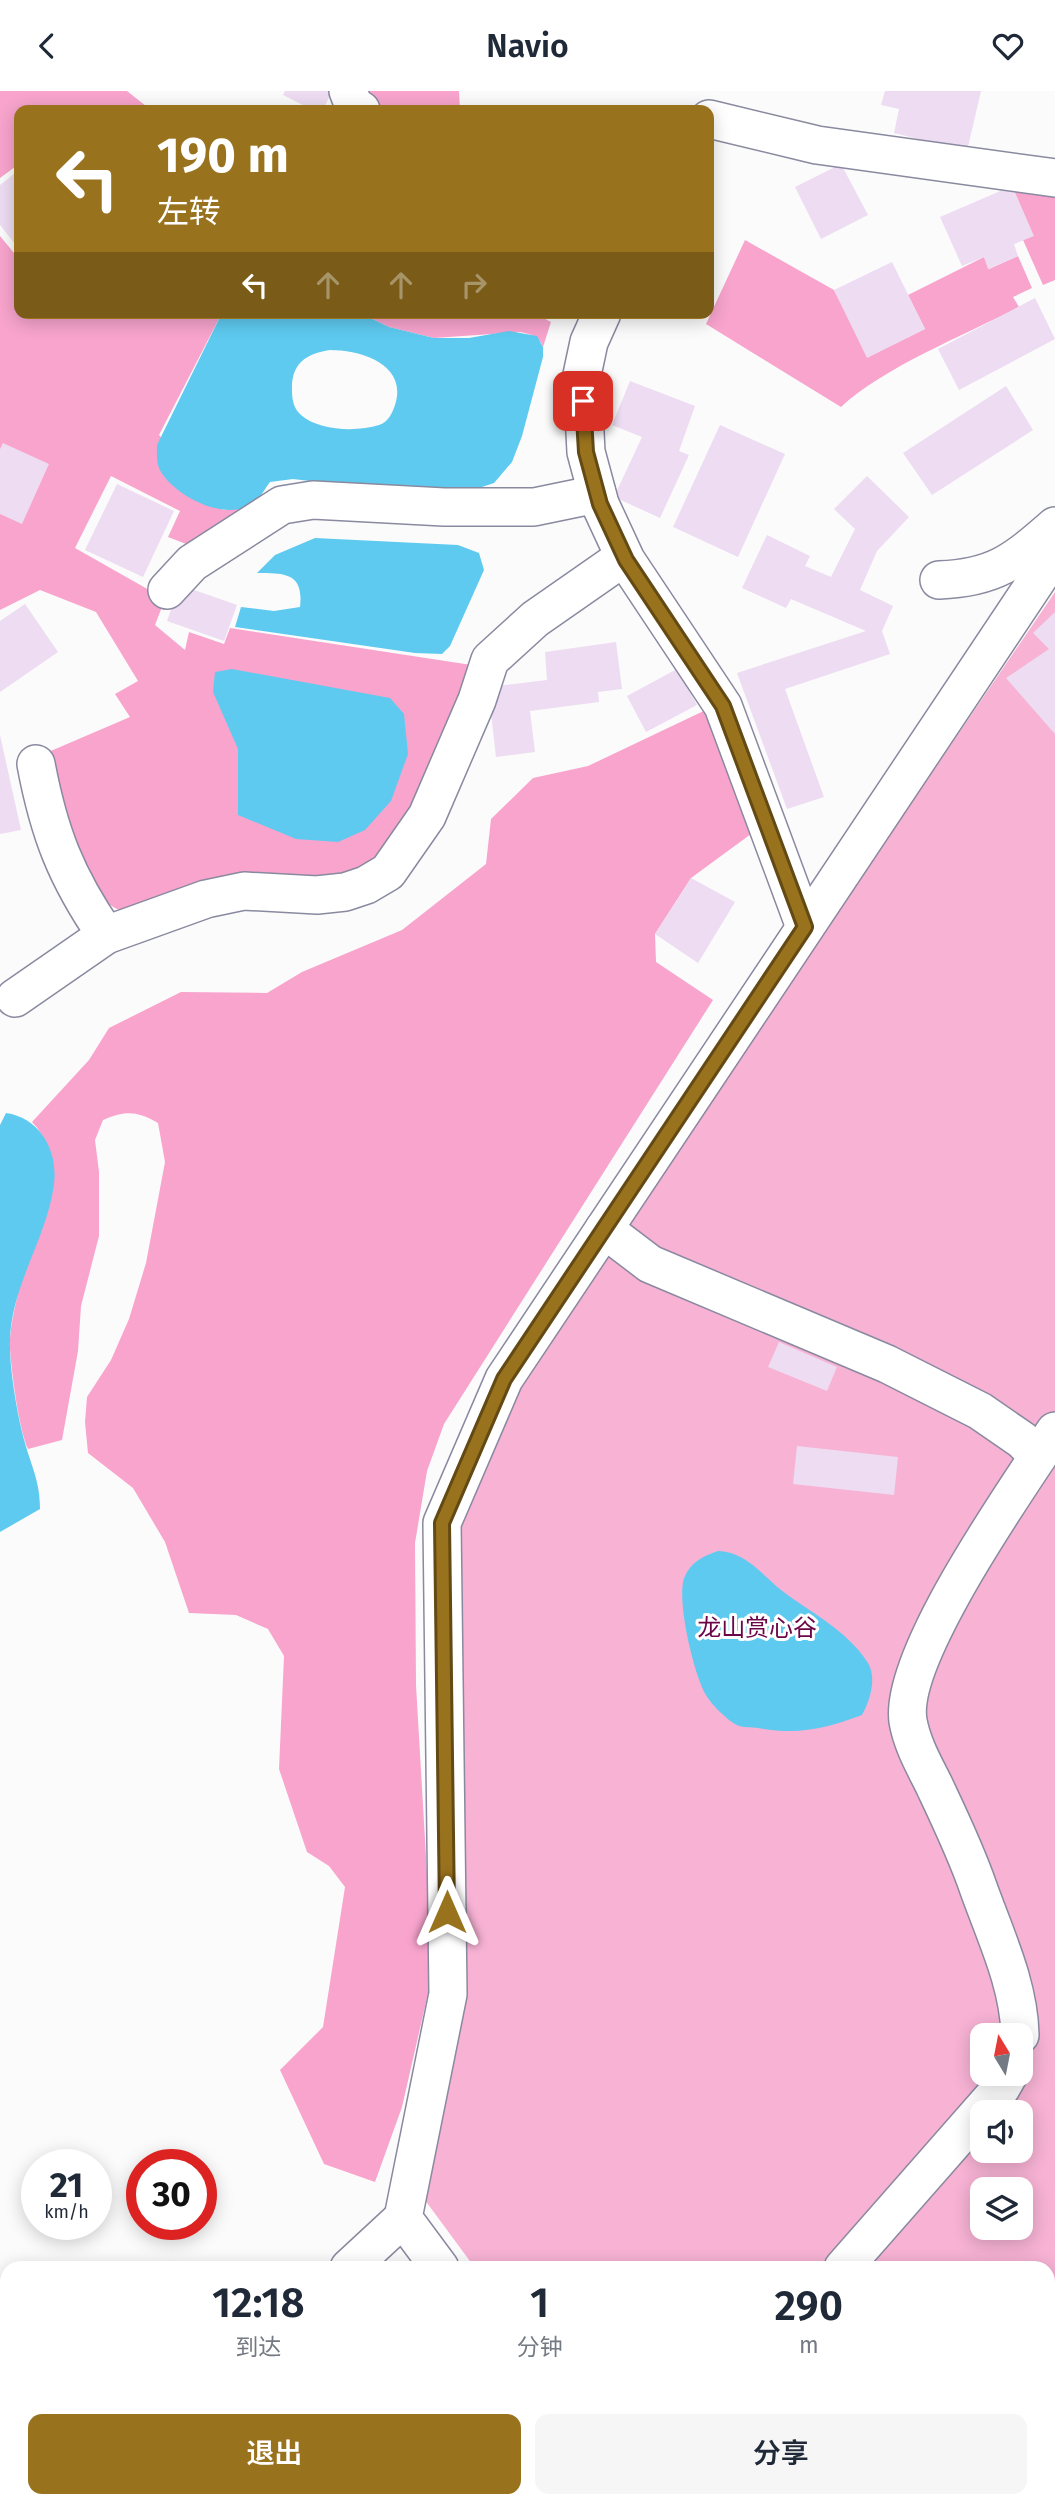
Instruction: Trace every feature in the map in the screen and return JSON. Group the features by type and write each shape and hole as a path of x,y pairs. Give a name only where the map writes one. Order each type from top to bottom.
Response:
{"street":[{"path":"714,120 817,145 1055,178"},
{"path":"599,319 589,342 582,375 586,452 597,494 624,557 723,706 805,927"},
{"path":"167,590 192,563 282,505 313,500 444,507 534,507 597,494"},
{"path":"940,580 983,576 1000,569 1055,526"},
{"path":"357,2261 403,2218 448,1994 442,1523 504,1379 1055,553"},
{"path":"15,998 106,935 226,893 317,895 345,892 366,885 388,872 428,816 477,700 490,660 535,619 624,557"},
{"path":"36,764 43,800 60,855 77,893 106,935"},
{"path":"604,1229 650,1264 887,1364 980,1412 1022,1440 1047,1443 985,1537 918,1661 907,1703 915,1745 966,1852 1009,1972 1017,2001 1019,2023"},
{"path":"849,2261 1002,2086"},
{"path":"403,2218 435,2261"}],"green space":[{"name":"龙山赏心谷","path":"1055,592 1055,2261 470,2261 422,2196 458,1518 516,1383"}],"shaded area":[{"path":"0,91 127,91 145,105 14,105 14,168 0,178"},
{"path":"363,91 459,91 460,105 376,105"},
{"path":"1012,186 1055,191 1055,280 1043,285 1023,240 1033,235"},
{"path":"0,236 14,253 14,319 219,319 159,435 223,510 238,508 242,519 199,549 168,537 180,511 111,476 75,548 165,599 155,625 185,650 189,632 224,644 230,628 478,666 459,727 376,871 134,914 113,907 96,892 83,872 63,823 46,753 130,717 115,694 138,681 96,612 40,590 0,610"},
{"path":"745,240 834,290 868,357 925,329 908,295 984,257 989,269 1018,256 1032,288 1013,297 1019,307 902,365 841,407 706,324 708,319 714,319 714,307"},
{"path":"372,319 545,319 551,322 543,347 534,336 520,332 434,338 389,327"},
{"path":"712,707 751,834 691,878 655,934 656,962 713,1000 444,1424 427,1471 415,1543 416,1685 429,1908 429,1989 402,2107 375,2182 324,2164 280,2070 323,2027 345,1887 329,1866 307,1852 279,1769 284,1656 268,1629 236,1615 189,1613 165,1542 133,1488 88,1453 85,1422 87,1397 111,1360 129,1319 146,1263 165,1162 158,1123 138,1114 118,1115 103,1120 95,1140 99,1172 99,1236 81,1306 78,1351 62,1440 28,1449 16,1400 10,1341 19,1289 51,1182 45,1141 32,1122 89,1060 109,1028 181,992 267,993 302,972 402,930 486,864 491,819 533,778 588,766"}],"water":[{"path":"219,319 372,319 389,327 434,338 469,338 509,331 537,336 543,347 543,357 522,436 512,462 494,483 473,490 361,487 293,479 270,482 257,500 246,507 219,509 179,491 161,472 157,445","holes":["330,350 355,353 379,363 389,370 395,380 395,405 389,417 382,424 370,427 338,429 318,424 301,415 292,398 292,382 301,362 313,354"]},
{"path":"315,538 458,545 479,553 484,570 450,646 442,654 415,653 235,627 241,607 274,611 300,607 296,581 284,575 257,573 275,555"},
{"path":"232,669 390,698 404,714 408,754 391,801 365,830 338,842 296,839 238,815 238,749 213,692 215,672"},
{"path":"6,1113 28,1121 44,1138 53,1159 54,1184 44,1225 15,1305 10,1348 17,1409 37,1483 40,1509 0,1532 0,1125"},
{"path":"718,1551 737,1555 745,1560 781,1590 839,1631 859,1651 868,1663 872,1675 870,1696 862,1715 811,1729 773,1730 739,1726 712,1703 701,1685 691,1654 682,1600 688,1571 703,1557"}],"building":[{"path":"285,91 332,91 325,105 303,105 283,95"},
{"path":"885,91 981,91 967,151 894,133 899,109 881,105"},
{"path":"841,164 868,215 821,239 795,187"},
{"path":"14,174 14,243 0,225 0,185"},
{"path":"1012,186 1034,236 1014,244 1018,256 988,269 984,257 962,266 940,217"},
{"path":"892,262 925,329 867,358 834,290"},
{"path":"1035,298 1055,339 959,390 938,349"},
{"path":"630,381 695,406 679,451 689,455 660,518 614,497 642,437 612,425"},
{"path":"1006,386 1033,430 932,495 903,453"},
{"path":"720,425 785,454 738,557 673,527"},
{"path":"3,443 49,464 22,524 0,514 0,449"},
{"path":"867,476 909,517 877,551 860,590 893,606 882,631 890,654 785,689 824,797 787,809 737,673 866,631 791,599 786,608 742,588 767,535 810,556 805,566 831,577 855,529 834,509"},
{"path":"117,484 174,511 143,577 85,550"},
{"path":"180,585 237,605 224,641 167,621"},
{"path":"25,604 58,652 0,692 0,621"},
{"path":"1055,612 1055,734 1006,678 1049,649 1033,633"},
{"path":"616,642 622,689 598,692 599,702 530,711 535,752 496,757 488,687 547,680 545,652"},
{"path":"677,669 697,705 646,732 627,696"},
{"path":"0,735 21,830 0,834"},
{"path":"691,878 735,902 698,963 655,934"},
{"path":"779,1342 837,1367 827,1391 768,1367"},
{"path":"797,1446 898,1457 894,1495 793,1484"}],"route":[{"path":"447,1912 442,1523 504,1379 805,927 723,706 709,681 626,560 600,504 586,452 583,401"}]}
